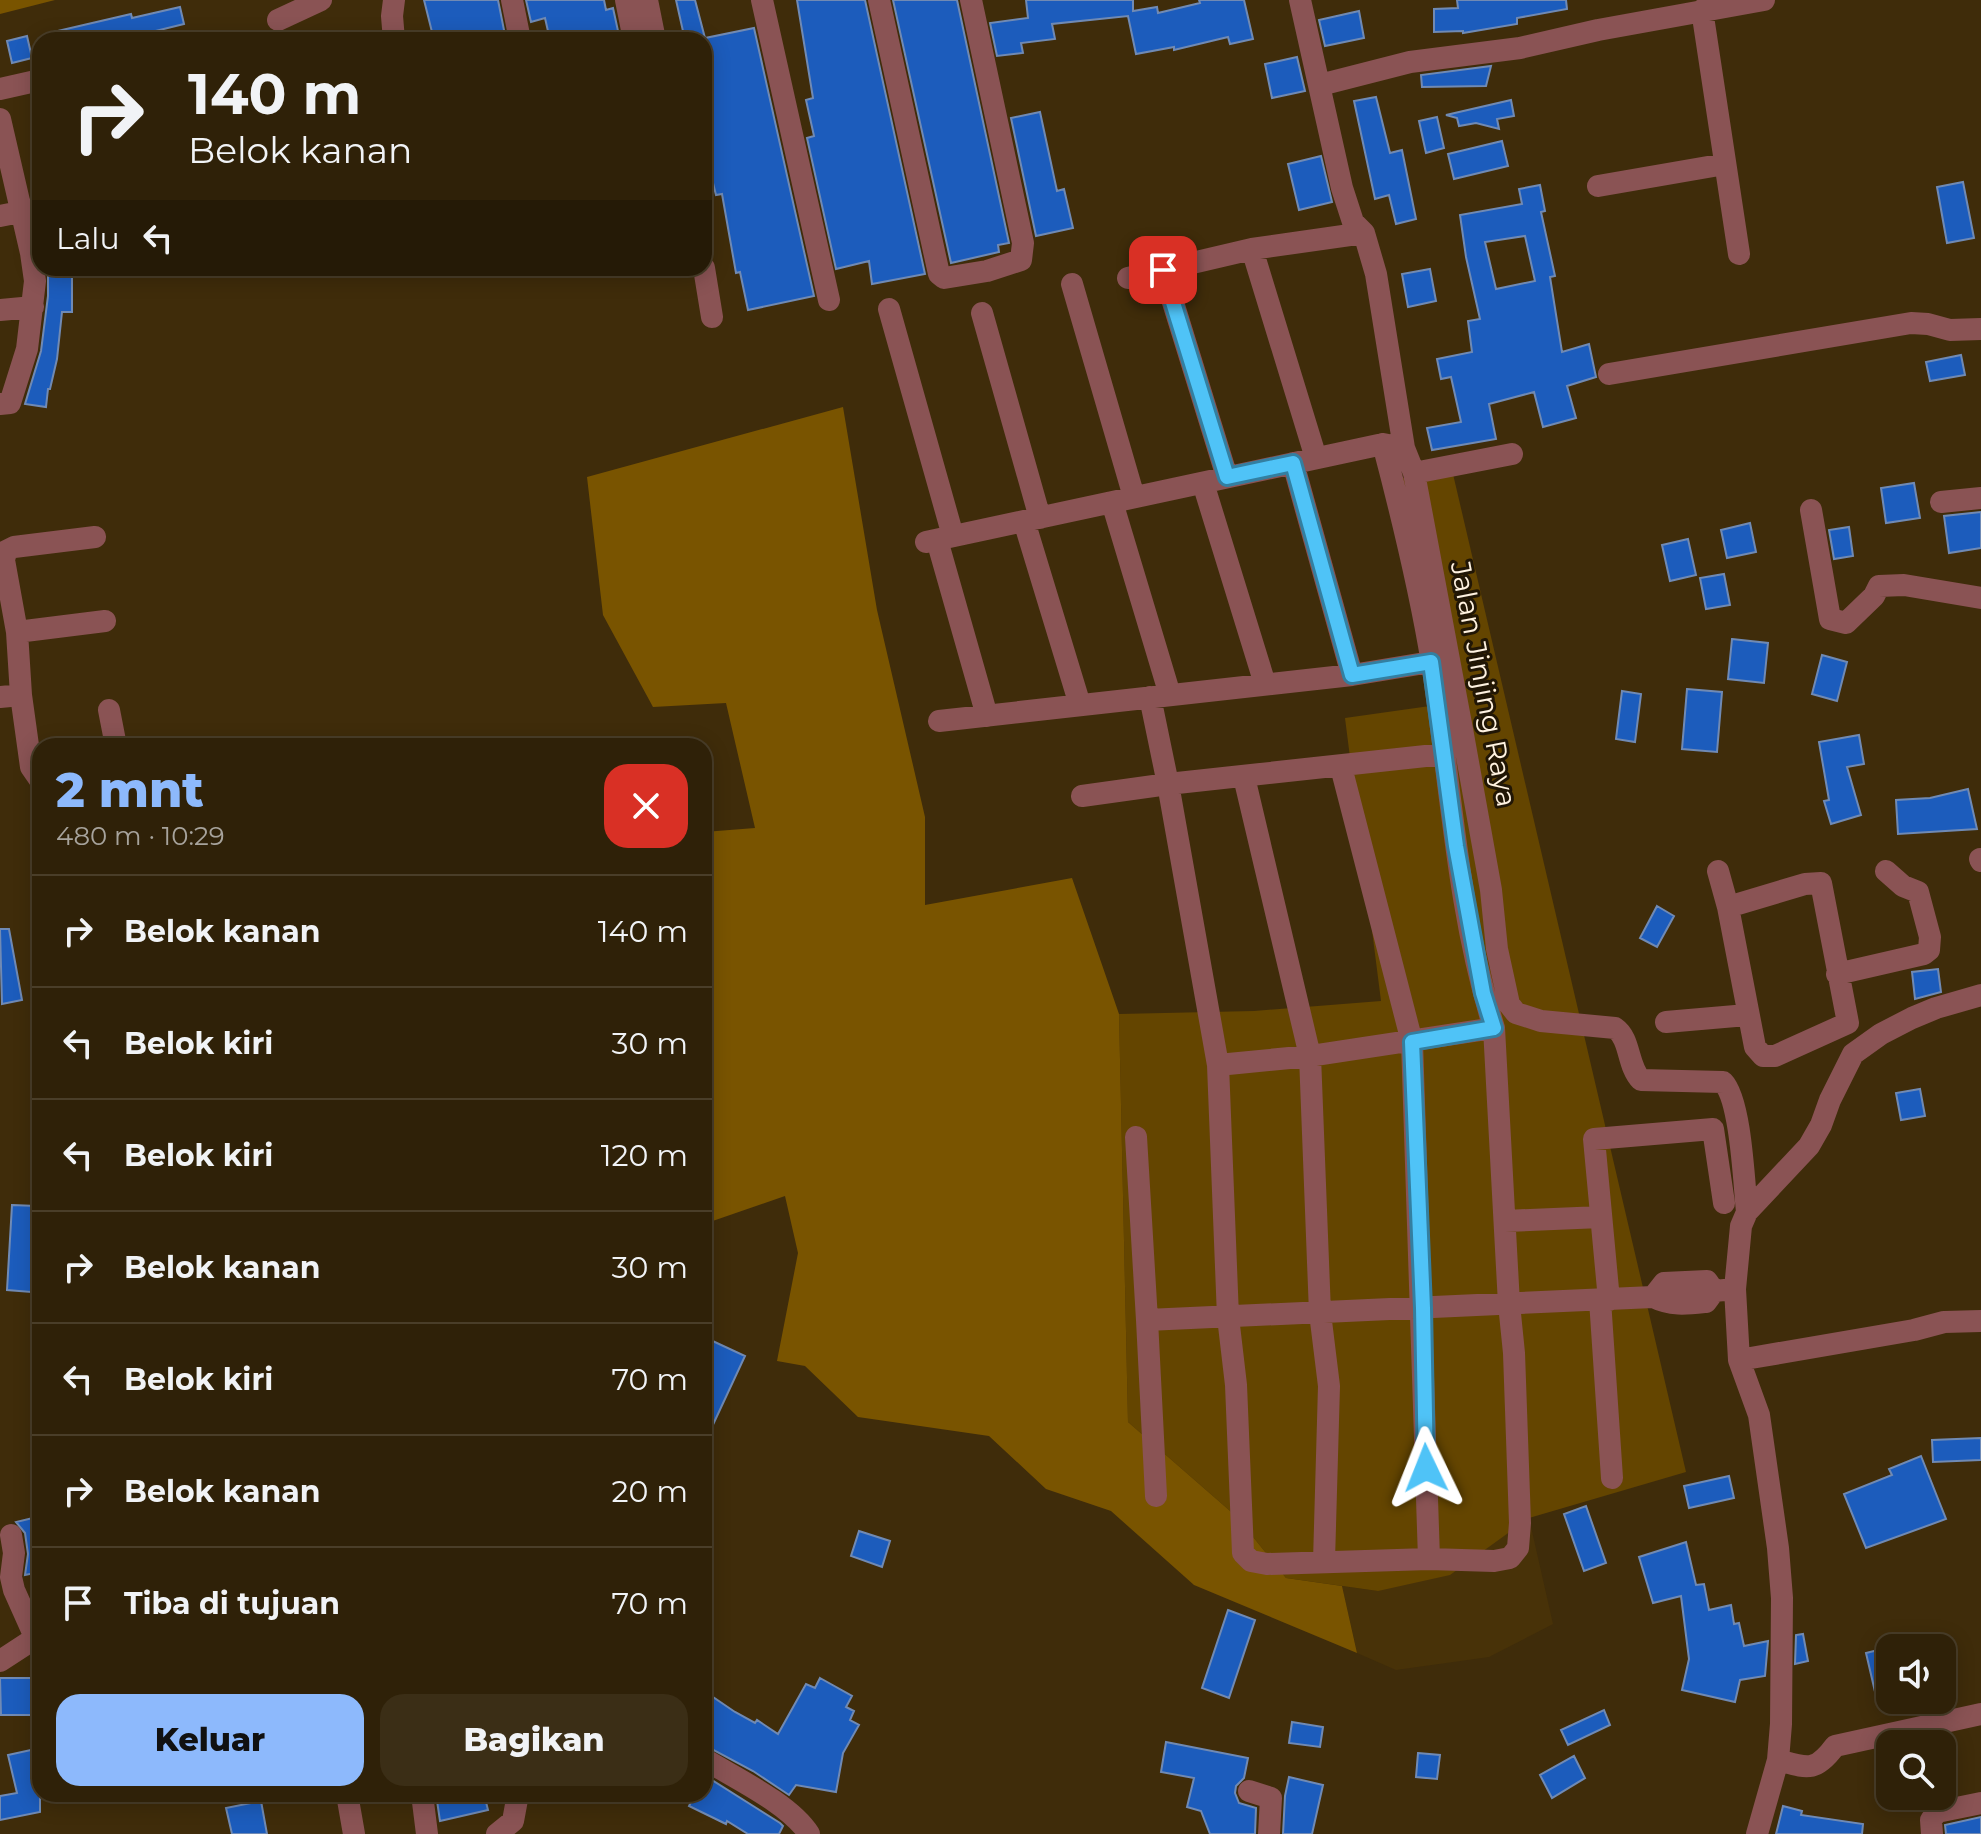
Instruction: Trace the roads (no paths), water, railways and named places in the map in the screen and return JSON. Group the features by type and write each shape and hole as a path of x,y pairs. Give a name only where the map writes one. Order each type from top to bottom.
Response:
{"street":[{"path":"278,20 321,0"},
{"path":"393,32 394,0"},
{"path":"512,0 518,32"},
{"path":"626,0 632,32"},
{"path":"647,0 653,32"},
{"path":"762,0 829,300"},
{"path":"879,0 939,274 944,278 1004,267 1021,260 1023,243 971,0"},
{"name":"Jalan Jinjing Raya","path":"1300,0 1342,188 1353,222 1364,233 1376,274 1394,446 1414,473 1509,1004 1516,1013 1541,1021 1615,1028 1621,1032 1634,1073 1641,1080 1723,1082 1730,1088 1747,1212"},
{"path":"1320,85 1410,62 1520,48 1598,30 1764,0"},
{"path":"1702,10 1739,254"},
{"path":"0,89 32,82"},
{"path":"0,119 32,266"},
{"path":"1598,186 1725,164"},
{"path":"1128,278 1252,249 1364,233"},
{"path":"1252,249 1316,458"},
{"path":"1163,270 1227,477"},
{"path":"0,404 10,403 27,349 34,276"},
{"path":"705,276 712,317"},
{"path":"939,539 1032,519 1123,500 1203,483 1316,458 1394,446 1402,514 1431,662 1474,944 1483,993 1494,1028 1514,1353 1520,1523 1518,1548 1510,1558 1267,1564 1251,1561 1243,1553 1236,1385 1228,1317 1218,1065 1168,784 1160,696 1123,500 1072,284"},
{"path":"0,310 33,307"},
{"path":"889,309 939,539 987,716"},
{"path":"982,313 1080,705"},
{"path":"1609,374 1911,323 1950,330 1981,329"},
{"path":"1414,473 1512,454"},
{"path":"1293,463 1352,675"},
{"path":"1203,483 1265,684"},
{"path":"1941,502 1981,498"},
{"path":"1811,510 1830,619 1846,623 1874,596 1879,586 1904,585 1981,598"},
{"path":"32,768 6,692 17,632 4,560 6,551 14,547 95,537"},
{"path":"17,632 105,621"},
{"path":"939,721 1352,675 1431,662"},
{"path":"109,710 114,738"},
{"path":"1082,796 1444,754"},
{"path":"1341,767 1412,1042 1429,1559"},
{"path":"1244,777 1310,1056 1320,1313 1329,1386 1324,1561"},
{"path":"1718,871 1755,1047 1763,1056 1775,1056 1848,1023 1821,883 1805,884 1728,907"},
{"path":"1837,974 1924,954 1929,950 1930,937 1918,892 1903,886 1886,871"},
{"path":"1757,1834 1778,1760 1782,1598 1759,1415 1739,1360 1724,1290 1741,1226 1747,1212 1809,1146 1853,1054 1881,1034 1912,1018 1981,995"},
{"path":"1666,1022 1747,1015"},
{"path":"1218,1065 1310,1056 1494,1028"},
{"path":"1829,1033 1839,1047 1853,1054"},
{"path":"1612,1478 1601,1217 1594,1139 1713,1129 1724,1203"},
{"path":"1136,1137 1156,1496"},
{"path":"1505,1221 1601,1217"},
{"path":"1147,1320 1653,1297 1664,1283 1707,1281 1724,1290"},
{"path":"1739,1360 1944,1322 1981,1321"},
{"path":"11,1535 14,1590 32,1624"},
{"path":"0,1661 32,1640"},
{"path":"1778,1760 1805,1767 1823,1762 1835,1746 1981,1714"},
{"path":"712,1764 781,1807 804,1825 809,1834"},
{"path":"1249,1791 1271,1798 1269,1834"},
{"path":"348,1802 354,1834"},
{"path":"423,1802 427,1834"},
{"path":"497,1834 513,1821 517,1802"},
{"path":"1932,1834 1931,1820 1937,1812 1981,1803"}]}
